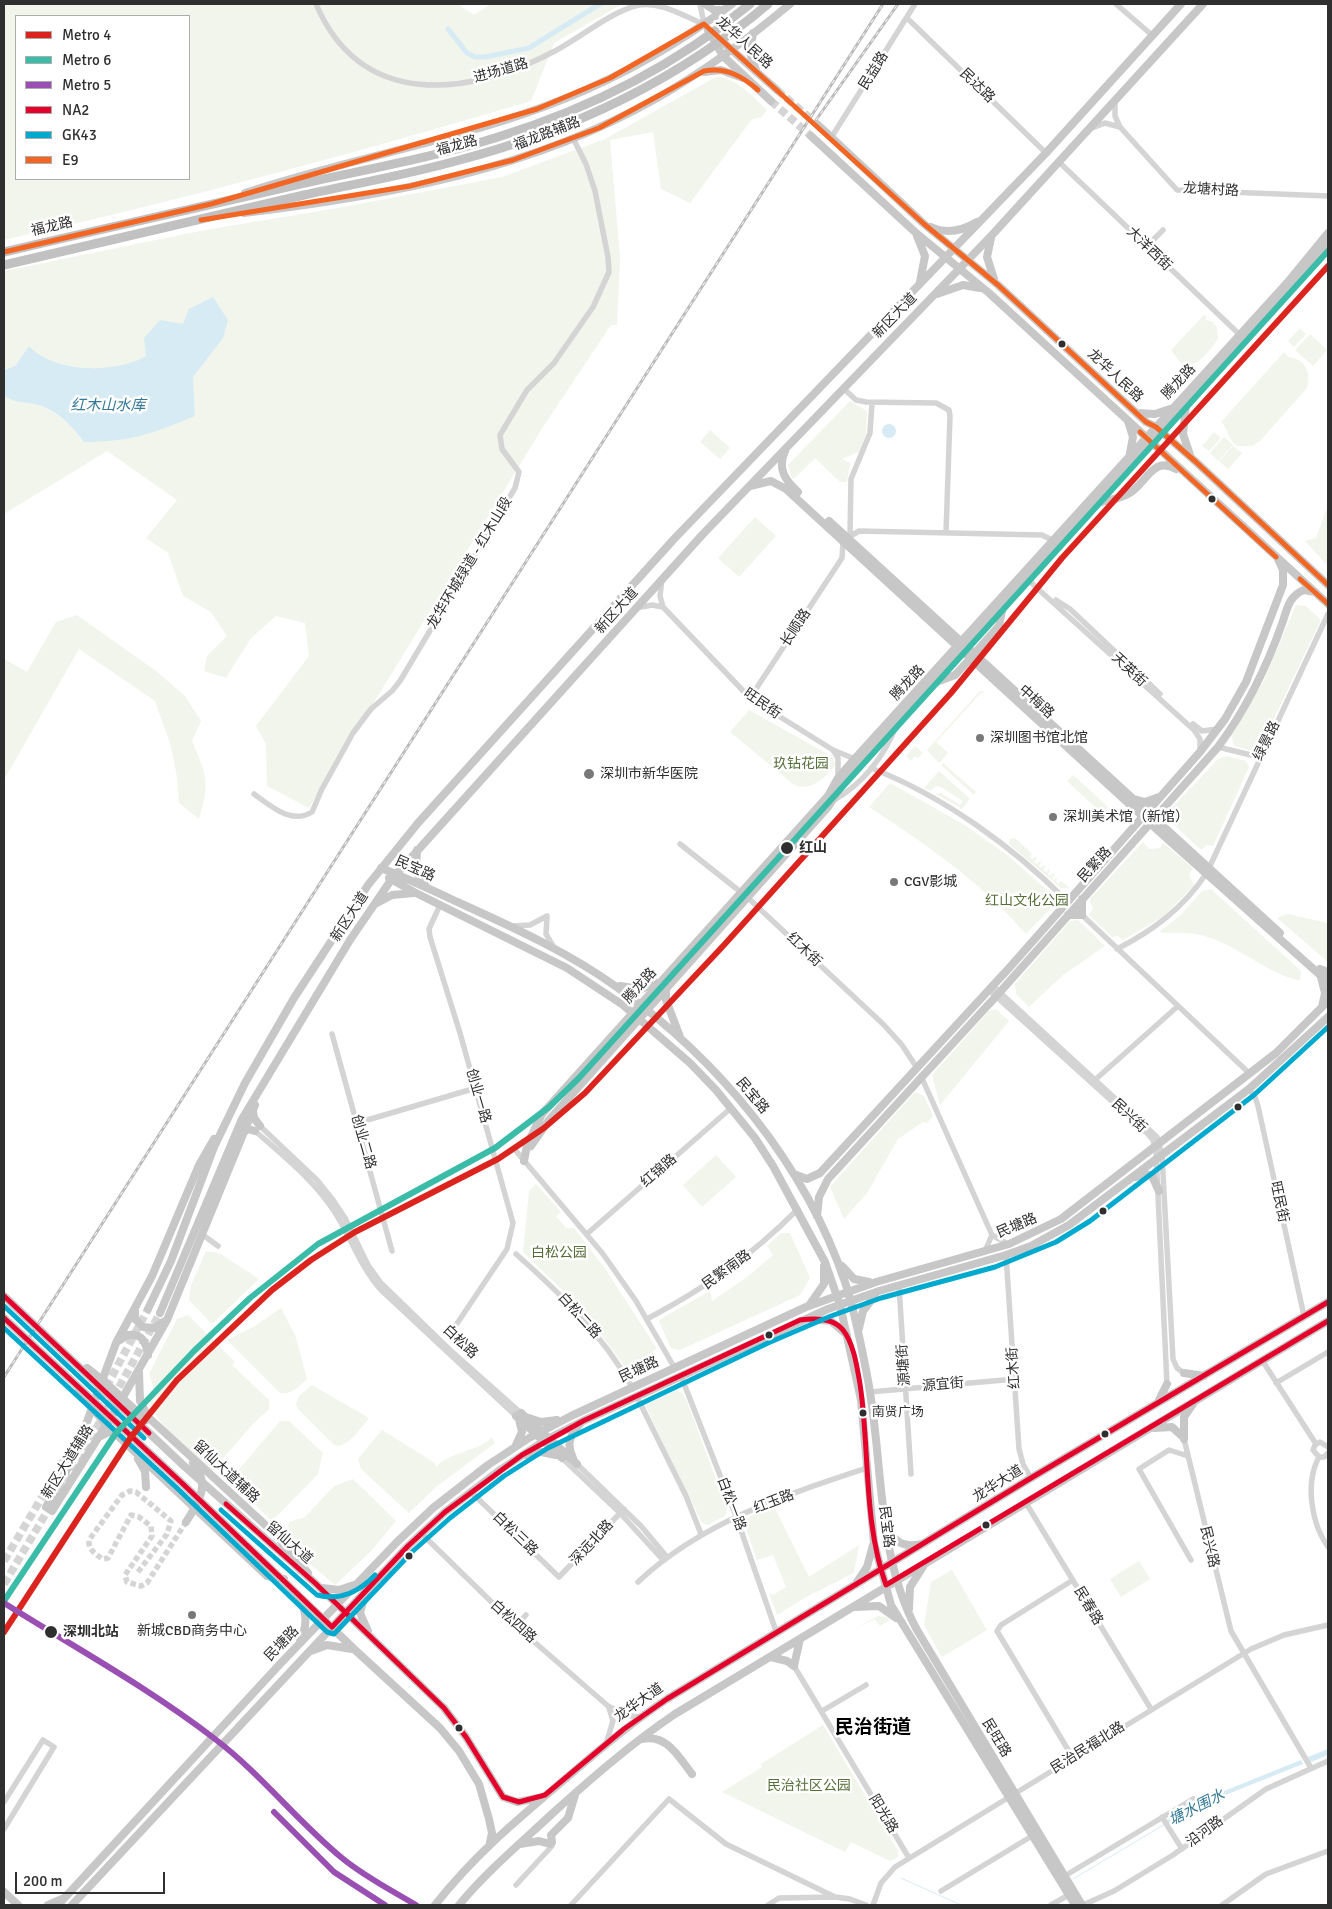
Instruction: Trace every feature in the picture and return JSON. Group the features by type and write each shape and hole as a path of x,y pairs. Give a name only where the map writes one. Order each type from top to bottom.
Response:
{"highway":[{"name":"福龙路","path":"4,265 428,168 512,145 605,110 671,74 768,4"},
{"name":"福龙路","path":"4,252 445,152 497,138 576,109 665,64 747,6"}],"main road":[{"path":"705,4 714,10 724,10"},
{"name":"福龙路辅路","path":"211,204 546,106 610,78 704,24 732,4"},
{"name":"福龙路辅路","path":"220,215 289,207 421,185 506,163 575,141 639,108 697,74 731,51 790,4"},
{"name":"新区大道","path":"148,1309 171,1261 214,1147 232,1109 294,998 347,914 381,868 424,817 667,546 1046,153 1181,4"},
{"name":"新区大道","path":"160,1313 242,1119 267,1075 372,907 393,877 744,490 968,260 1203,4"},
{"name":"龙华人民路","path":"704,24 731,51 778,90"},
{"name":"龙华人民路","path":"704,24 723,56 771,101"},
{"path":"753,33 750,53 753,66 757,71"},
{"path":"697,74 721,70 745,78"},
{"name":"龙华人民路","path":"818,126 924,224 998,285 1146,422 1158,429 1196,462 1328,585"},
{"name":"龙华人民路","path":"811,136 914,232 989,292 1328,604"},
{"path":"924,224 938,230 953,231 968,227 985,217"},
{"path":"914,232 924,256 923,273 917,288"},
{"path":"994,232 989,243 987,257 992,275 998,285"},
{"name":"腾龙路","path":"643,1007 666,987 828,796 838,778 1027,579 1095,504 1158,429 1173,407 1287,283 1328,233"},
{"name":"腾龙路","path":"1158,429 1186,404 1328,246"},
{"path":"929,299 951,288 964,285 989,292"},
{"path":"1186,404 1183,434 1187,448 1196,462"},
{"path":"1136,413 1155,414 1173,407"},
{"path":"1126,420 1133,444 1129,456"},
{"name":"腾龙路","path":"1000,606 1129,456 1149,440"},
{"name":"中梅路","path":"788,444 781,462 786,479 962,647"},
{"path":"1095,504 1131,493 1152,469 1159,465 1171,466 1188,476"},
{"name":"中梅路","path":"744,490 763,482 779,484 847,538 856,555 972,656 1165,833 1319,970 1328,982"},
{"name":"民繁路","path":"794,1174 807,1179 820,1173 991,988 1200,752 1218,729 1252,670 1280,596 1283,578 1278,559"},
{"name":"民繁路","path":"817,1218 819,1197 828,1179 998,994 1218,748 1240,717 1261,679 1291,600 1304,590 1315,592"},
{"path":"932,684 955,675 999,626 1000,606"},
{"name":"腾龙路","path":"525,1163 533,1142 542,1129 643,1007 664,977 834,800 847,777 932,684 962,647"},
{"path":"1132,830 1134,821 1131,801 1145,802 1163,795"},
{"path":"1138,836 1151,832 1165,833 1163,818 1166,805"},
{"path":"417,850 416,872 419,880 430,890"},
{"name":"民宝路","path":"381,868 414,892 440,906 567,968 636,1015 690,1063 731,1108 773,1166 821,1254 838,1295 861,1400 874,1536 886,1585"},
{"name":"民宝路","path":"393,877 430,890 506,924 557,950 612,984 643,1007 682,1041 744,1105 794,1174 836,1260 851,1301 870,1392 885,1523 897,1579"},
{"path":"372,907 392,895 414,892"},
{"path":"1067,916 1074,914 1082,915 1082,899"},
{"path":"1319,970 1328,974"},
{"path":"1319,970 1324,987 1324,1001 1321,1010"},
{"path":"612,984 641,989 664,977"},
{"path":"666,987 666,1000 682,1041"},
{"name":"民塘路","path":"58,1905 280,1664 360,1581 433,1508 514,1447 571,1416 806,1307 876,1282 1008,1244 1054,1223 1077,1209 1276,1053 1328,1001"},
{"name":"民塘路","path":"74,1904 345,1613 422,1533 470,1491 517,1458 583,1421 800,1320 879,1291 1006,1255 1031,1246 1070,1225 1249,1089 1326,1021"},
{"name":"新区大道辅路","path":"232,1109 199,1164 172,1233 138,1304 116,1342 64,1484 98,1439 139,1372 167,1320 203,1236 267,1075"},
{"path":"243,1133 258,1128 253,1110"},
{"path":"1132,1178 1150,1175 1155,1180 1159,1190"},
{"path":"806,1307 817,1298 824,1284 825,1272 821,1254"},
{"path":"836,1260 854,1279 862,1282 876,1282"},
{"path":"858,1335 863,1311 867,1303 879,1291"},
{"name":"留仙大道","path":"4,1296 192,1474 318,1585 455,1720 503,1797 511,1802 531,1801 546,1795"},
{"name":"龙华大道","path":"435,1905 490,1842 640,1717 1031,1478 1328,1302"},
{"path":"138,1304 135,1319 143,1327 154,1328 167,1320"},
{"name":"留仙大道","path":"4,1318 183,1484 284,1579 354,1649 440,1728 459,1751 479,1784 492,1833 490,1842"},
{"path":"800,1320 821,1318 831,1321 843,1330 849,1339"},
{"path":"459,1905 518,1845 577,1792 639,1739 675,1714 886,1585 1328,1321"},
{"path":"116,1342 128,1335 139,1336 145,1341 148,1354"},
{"path":"63,1351 106,1383 197,1469 203,1482 202,1492 186,1522"},
{"name":"留仙大道辅路","path":"139,1372 140,1401 149,1418 273,1532 318,1585"},
{"path":"1184,1374 1195,1376 1208,1374"},
{"path":"66,1376 92,1410 142,1463 146,1475 146,1486"},
{"path":"1153,1407 1163,1395 1167,1384"},
{"path":"1184,1439 1184,1417 1196,1400"},
{"path":"518,1414 542,1422 571,1416"},
{"path":"514,1447 520,1441 522,1432 518,1414"},
{"name":"白松路","path":"518,1414 539,1432 562,1458"},
{"path":"577,1464 569,1449 569,1441 572,1433 583,1421"},
{"path":"1148,1429 1172,1427 1184,1439"},
{"path":"98,1439 109,1432 117,1435 267,1576 284,1579"},
{"name":"白松路","path":"547,1440 577,1464"},
{"path":"517,1458 541,1452 551,1453 562,1458"},
{"path":"885,1523 891,1536 902,1544 908,1546 926,1543"},
{"path":"853,1588 870,1562 874,1536"},
{"path":"910,1619 910,1587 926,1562"},
{"name":"民旺路","path":"897,1579 910,1619 1071,1894 1075,1905"},
{"path":"318,1585 339,1590 351,1587 360,1581"},
{"name":"民旺路","path":"886,1585 891,1605 901,1623 1012,1795 1032,1836 1061,1878"},
{"path":"369,1588 362,1602 360,1613 364,1625 375,1641"},
{"path":"296,1647 305,1631 306,1622 304,1608 298,1595"},
{"path":"851,1607 879,1606 901,1623"},
{"path":"771,1657 787,1661 794,1666 800,1639"},
{"path":"307,1653 327,1644 354,1649"},
{"path":"280,1664 289,1672"},
{"path":"639,1739 651,1738 666,1742 692,1774"},
{"path":"479,1784 483,1792 488,1792 492,1789 491,1780"},
{"path":"518,1845 539,1841 551,1844 551,1835 568,1818 577,1792"},
{"path":"4,1892 19,1905"},
{"name":"民旺路","path":"1071,1894 1082,1905"},
{"path":"48,1905 68,1896"}],"street":[{"name":"进场道路","path":"316,4 335,38 359,61 388,78 427,86 445,85 512,70 553,52 623,11 640,5 657,5 704,24"},
{"path":"700,4 704,24"},
{"name":"民益路","path":"831,138 916,4"},
{"path":"1116,4 1153,36"},
{"name":"民达路","path":"907,18 1046,153"},
{"path":"1115,101 1115,116 1120,127"},
{"path":"1088,130 1101,124 1120,127"},
{"name":"龙塘村路","path":"1120,127 1177,190 1328,196"},
{"name":"龙华环城绿道 - 红木山段","path":"254,794 286,815 300,817 312,812 322,789 353,734 371,709 400,681 518,483 519,472 502,449 500,435 527,390 562,354 594,307 606,280 610,264 591,178 575,141"},
{"name":"大洋西街","path":"1059,162 1240,335"},
{"path":"1147,246 1163,230"},
{"path":"843,388 856,400 872,403 936,403 949,410 946,533"},
{"path":"856,555 842,558 847,538 851,479 870,433 872,403"},
{"path":"847,538 859,531 1042,535 1054,541"},
{"name":"长顺路","path":"750,698 842,558"},
{"path":"635,609 652,605 663,607 660,596 662,579"},
{"name":"天英街","path":"1027,579 1194,730 1201,743 1200,752"},
{"name":"天英街","path":"1045,594 1070,610 1196,727 1206,731 1218,729"},
{"name":"旺民街","path":"663,607 750,698 833,750 855,759"},
{"name":"绿景路","path":"1117,948 1169,918 1185,902 1208,871 1328,614"},
{"path":"834,800 854,787 884,754 900,719"},
{"path":"1218,748 1260,757"},
{"path":"833,750 838,758 838,778"},
{"path":"871,768 917,790 969,822 1023,862 1067,901"},
{"name":"红木街","path":"680,844 744,895 882,1024 902,1045 916,1068"},
{"name":"创业一路","path":"440,906 429,933 476,1088 513,1228 507,1249 497,1267 450,1334"},
{"path":"1082,915 1249,1074"},
{"path":"506,924 530,925 547,916 546,934 549,942 557,950"},
{"name":"民兴街","path":"991,988 1096,1079 1155,1134 1160,1157 1173,1359 1177,1368 1184,1374"},
{"name":"民兴街","path":"998,994 1147,1133 1157,1145"},
{"path":"1096,1079 1178,1006"},
{"name":"创业二路","path":"332,1034 392,1251"},
{"path":"921,1076 992,1235 1000,1242 1008,1244"},
{"path":"357,1123 476,1088"},
{"name":"旺民街","path":"1249,1089 1255,1097 1258,1106 1304,1316"},
{"name":"红锦路","path":"588,1233 731,1108"},
{"name":"白松路","path":"258,1128 316,1188 336,1214 370,1278 442,1348 518,1414"},
{"path":"516,1151 588,1233 647,1319 674,1367"},
{"name":"民兴街","path":"1160,1157 1159,1190 1167,1384"},
{"name":"民繁南路","path":"647,1319 701,1290 738,1265 798,1209"},
{"path":"984,1252 990,1244 992,1235"},
{"path":"203,1236 218,1246"},
{"name":"白松二路","path":"516,1254 587,1322 611,1353 632,1387"},
{"name":"红木街","path":"1006,1255 1020,1456 1031,1478"},
{"name":"源塘街","path":"899,1286 911,1474"},
{"path":"1276,1383 1328,1352"},
{"path":"1262,1360 1316,1444"},
{"name":"白松一路","path":"681,1376 736,1516 777,1634"},
{"name":"源宜街","path":"870,1392 1015,1379"},
{"path":"637,1397 686,1496 701,1534"},
{"name":"民兴路","path":"1184,1439 1227,1618 1242,1653 1310,1767"},
{"path":"1319,1457 1313,1450 1316,1444 1323,1442 1328,1445"},
{"path":"1188,1456 1169,1450 1139,1469 1191,1560"},
{"path":"1319,1457 1324,1457 1328,1453"},
{"path":"1319,1457 1311,1475 1310,1489 1316,1521 1328,1547"},
{"name":"白松路","path":"562,1458 622,1511"},
{"name":"白松路","path":"577,1464 665,1559"},
{"name":"红玉路","path":"638,1582 665,1559 701,1534 736,1516 867,1468"},
{"name":"白松三路","path":"470,1491 559,1577"},
{"name":"民春路","path":"1026,1503 1151,1709"},
{"name":"深远北路","path":"559,1577 622,1511"},
{"name":"白松四路","path":"422,1533 516,1626 608,1706 625,1715 640,1717"},
{"path":"1073,1580 1001,1625 997,1631 1074,1758"},
{"path":"516,1626 526,1615"},
{"name":"民治民福北路","path":"873,1905 881,1883 895,1868 909,1858 1242,1653 1284,1634 1328,1625"},
{"name":"阳光路","path":"794,1666 909,1858"},
{"path":"822,1711 866,1685"},
{"path":"606,1744 613,1721 608,1706"},
{"path":"4,1802 43,1740 54,1747 4,1828"},
{"name":"沿河路","path":"1082,1905 1114,1891 1182,1849 1266,1789 1310,1767 1328,1762"},
{"path":"571,1905 669,1799 714,1837 782,1873 835,1897"},
{"path":"1061,1878 1163,1819 1193,1799"},
{"path":"1163,1819 1182,1849"},
{"path":"941,1891 1032,1836"},
{"path":"516,1885 551,1844"},
{"path":"1222,1905 1266,1874 1328,1851"},
{"path":"82,1880 88,1887"},
{"path":"1051,1905 1071,1894"},
{"path":"768,1905 779,1898 835,1897 850,1899 866,1905"}],"green space":[{"path":"4,4 457,4 474,15 491,4 622,4 554,43 531,101 269,175 137,209 4,240"},
{"path":"716,77 730,80 737,84 767,110 762,117 753,119 749,123 690,203 661,189 653,132 610,140 620,258 617,325 611,325 543,427 309,808 267,786 266,744 256,726 309,656 305,623 276,616 251,638 226,678 204,671 207,656 227,636 211,612 183,596 168,553 146,538 177,500 107,451 4,514 4,395 18,402 39,405 51,410 67,422 84,442 195,416 193,377 183,324 148,355 126,366 88,368 61,364 40,357 29,346 15,366 4,370 4,271 205,230 343,207 502,177 605,139"},
{"path":"1204,315 1207,317 1205,320 1211,321 1217,327 1218,339 1198,361 1193,364 1182,365 1171,350"},
{"path":"1300,328 1306,334 1294,347 1288,341"},
{"path":"1310,334 1327,350 1313,366 1295,350"},
{"path":"1284,352 1288,357 1299,360 1306,367 1309,377 1307,388 1260,441 1252,446 1237,446 1231,440 1221,422"},
{"path":"850,401 867,411 866,434 859,452 843,460 850,463 847,482 840,482 815,458 795,478 792,478 788,465"},
{"path":"710,430 730,448 720,459 700,442"},
{"path":"1214,432 1221,438 1209,451 1202,446"},
{"path":"1224,437 1233,445 1218,461 1210,453"},
{"path":"1233,446 1242,453 1228,469 1219,461"},
{"path":"1328,506 1327,565 1305,541 1316,538"},
{"path":"755,517 776,536 739,577 718,558"},
{"path":"1296,605 1306,606 1321,620 1261,745 1253,751 1234,746 1231,735 1264,680"},
{"path":"77,615 156,671 185,696 201,721 192,741 204,771 206,787 199,819 179,803 177,777 171,746 155,701 79,649 4,780 4,659 27,672 56,622"},
{"path":"980,691 984,692 980,694 936,742 948,753 939,763 927,750"},
{"name":"玖钻花园","path":"749,710 833,757 835,765 817,783 805,787 793,784 730,732"},
{"path":"915,746 923,753 918,758 915,756 911,761 906,756"},
{"path":"1227,756 1246,761 1249,767 1213,846 1207,845 1201,850 1171,822 1174,815 1171,809 1218,759"},
{"path":"943,763 976,792 974,795 941,765"},
{"path":"939,771 970,799 961,810 960,807 935,794 941,793 960,805 963,801 941,787 936,786 930,791 924,788"},
{"path":"1073,775 1108,807 1101,815 1067,781"},
{"name":"红山文化公园","path":"890,783 963,824 1007,855 1054,896 1055,904 1026,934 1009,915 972,881 932,850 869,807"},
{"path":"1015,838 1032,854 1030,857 1032,859 1037,858 1034,862 1037,864 1040,861 1039,866 1041,868 1044,865 1046,866 1043,869 1046,872 1050,870 1048,874 1050,876 1053,873 1055,875 1052,878 1054,880 1058,877 1056,881 1058,884 1061,881 1070,888 1061,888 1009,844 1010,839"},
{"path":"1143,842 1149,849 1160,848 1163,843 1193,868 1189,875 1194,885 1164,916 1123,940 1118,936 1112,937 1089,915 1093,908 1089,900"},
{"path":"1211,889 1301,971 1300,981 1274,971 1214,939 1191,933 1161,933 1160,931 1180,916 1202,891"},
{"path":"1288,914 1328,923 1328,962 1277,918"},
{"path":"1078,920 1105,946 1063,975 1029,1007 1016,994 1015,984 1070,921"},
{"path":"996,1009 1009,1021 940,1105 932,1075 989,1011"},
{"path":"915,1092 924,1096 933,1116 927,1123 923,1122 898,1139 867,1193 844,1219 830,1187"},
{"path":"716,1155 736,1177 702,1207 683,1185"},
{"name":"白松公园","path":"536,1184 561,1212 556,1216 566,1228 574,1228 606,1270 657,1349 653,1351 652,1360 635,1370 624,1366 584,1311 523,1252 529,1191"},
{"path":"781,1233 790,1233 810,1278 800,1295 680,1350 671,1348 659,1321 710,1291 712,1301 746,1278 773,1255 767,1246"},
{"path":"206,1251 219,1253 259,1279 212,1324 189,1300 191,1285"},
{"path":"281,1308 295,1335 307,1379 288,1393 280,1393 227,1340 255,1326"},
{"path":"188,1315 235,1362 232,1365 269,1400 269,1409 253,1424 212,1471 165,1428 152,1407 148,1395 155,1393 149,1374 177,1319"},
{"path":"312,1385 369,1418 353,1437 344,1444 334,1445 297,1408 296,1404 299,1396"},
{"path":"675,1391 681,1392 686,1399 727,1509 725,1516 708,1525 702,1523 645,1405"},
{"path":"280,1421 289,1421 323,1453 318,1474 272,1521 232,1482 236,1473"},
{"path":"382,1430 435,1463 436,1467 449,1458 479,1446 492,1437 495,1443 436,1487 409,1513 361,1469 358,1459"},
{"path":"353,1479 396,1521 372,1550 335,1585 292,1549 283,1538 288,1533 289,1522 305,1517 334,1486"},
{"path":"774,1506 809,1577 859,1545 854,1573 808,1596 777,1615 769,1593 773,1595 786,1587 773,1555 757,1560 744,1523 750,1516"},
{"path":"1139,1561 1150,1579 1121,1597 1110,1579"},
{"path":"952,1570 987,1630 942,1657 924,1625 931,1582"},
{"path":"878,1616 890,1620 880,1626 875,1619 856,1628"},
{"name":"民治社区公园","path":"823,1725 898,1851 898,1857 890,1861 851,1842 845,1852 722,1792 762,1767 761,1764"}],"water":[{"name":"红木山水库","path":"213,297 228,320 223,338 193,377 195,416 167,427 129,438 84,442 67,422 51,410 39,405 18,402 4,395 4,370 15,366 29,346 40,355 69,366 103,368 119,366 146,356 144,338 160,320 183,324 189,309"},
{"path":"889,424 894,426 896,431 894,436 889,438 884,436 882,431 884,426"},
{"path":"1328,1749 1328,1755 1311,1762 1308,1757"},
{"path":"1301,1760 1303,1764 1203,1804 1169,1824 1167,1820 1209,1797"}],"waterway":[{"path":"448,29 467,53 475,57 485,57 529,48 600,4"},
{"name":"塘水围水","path":"1073,1879 1165,1824"},
{"name":"塘水围水","path":"901,1878 961,1905"}],"tunnel":[{"path":"777,90 818,125"},
{"path":"771,101 811,136"},
{"path":"95,1408 148,1309"},
{"path":"4,1584 92,1436 160,1313"},
{"path":"4,1561 80,1433"},
{"path":"138,1572 167,1534 171,1521 136,1492 130,1491 122,1495 89,1540 89,1543 92,1551 102,1559 108,1558 131,1515 139,1517 151,1526 152,1536 125,1575 127,1582 141,1586 147,1583 186,1522"}],"railway":[{"path":"4,1377 883,4"},
{"path":"816,120 898,4"}],"metro line":[{"name":"6","path":"4,1601 116,1433 194,1351 250,1298 318,1244 495,1148 549,1107 578,1079 1328,251"},
{"name":"4","path":"4,1632 131,1437 177,1380 272,1290 311,1260 355,1232 498,1159 544,1128 585,1093 724,945 951,693 1062,558 1328,266"},
{"name":"5","path":"4,1603 138,1685 190,1720 248,1767 342,1858 369,1877 416,1905"},
{"name":"5","path":"274,1812 334,1872 385,1905"}],"transit line":[{"name":"E9","path":"4,252 211,204 537,109 610,78 704,24 924,224 998,285 1146,422 1156,427 1196,462 1328,585"},
{"name":"E9","path":"201,220 410,186 513,160 599,128 704,71 719,70 733,74 758,90"},
{"name":"E9","path":"1140,432 1276,557"},
{"name":"E9","path":"1300,579 1328,604"},
{"name":"GK43","path":"4,1328 178,1489 327,1632 334,1634 413,1551 450,1518 504,1476 548,1448 768,1343 831,1316 881,1298 995,1267 1056,1242 1090,1221 1254,1095 1328,1027"},
{"name":"NA2","path":"4,1296 149,1433"},
{"name":"NA2","path":"226,1504 315,1583 444,1708 466,1737 503,1797 519,1802 545,1795 624,1729 667,1699 1031,1478 1328,1302"},
{"name":"GK43","path":"4,1306 144,1438"},
{"name":"NA2","path":"4,1318 183,1484 332,1627 408,1546 445,1512 522,1455 583,1421 800,1320 817,1319 834,1323 843,1330 852,1349 859,1377 863,1409 870,1511 879,1561 886,1585 1328,1321"},
{"name":"GK43","path":"221,1510 317,1595 334,1597 349,1594 363,1586 375,1575"}],"place":[{"name":"深圳图书馆北馆","path":"980,738"},
{"name":"深圳市新华医院","path":"589,774"},
{"name":"深圳美术馆（新馆）","path":"1053,817"},
{"name":"红山","path":"787,848"},
{"name":"CGV影城","path":"894,882"},
{"name":"南贤广场","path":"863,1413"},
{"name":"新城CBD商务中心","path":"192,1615"},
{"name":"深圳北站","path":"51,1632"}],"district":[{"name":"民治街道","path":"873,1728"}]}
